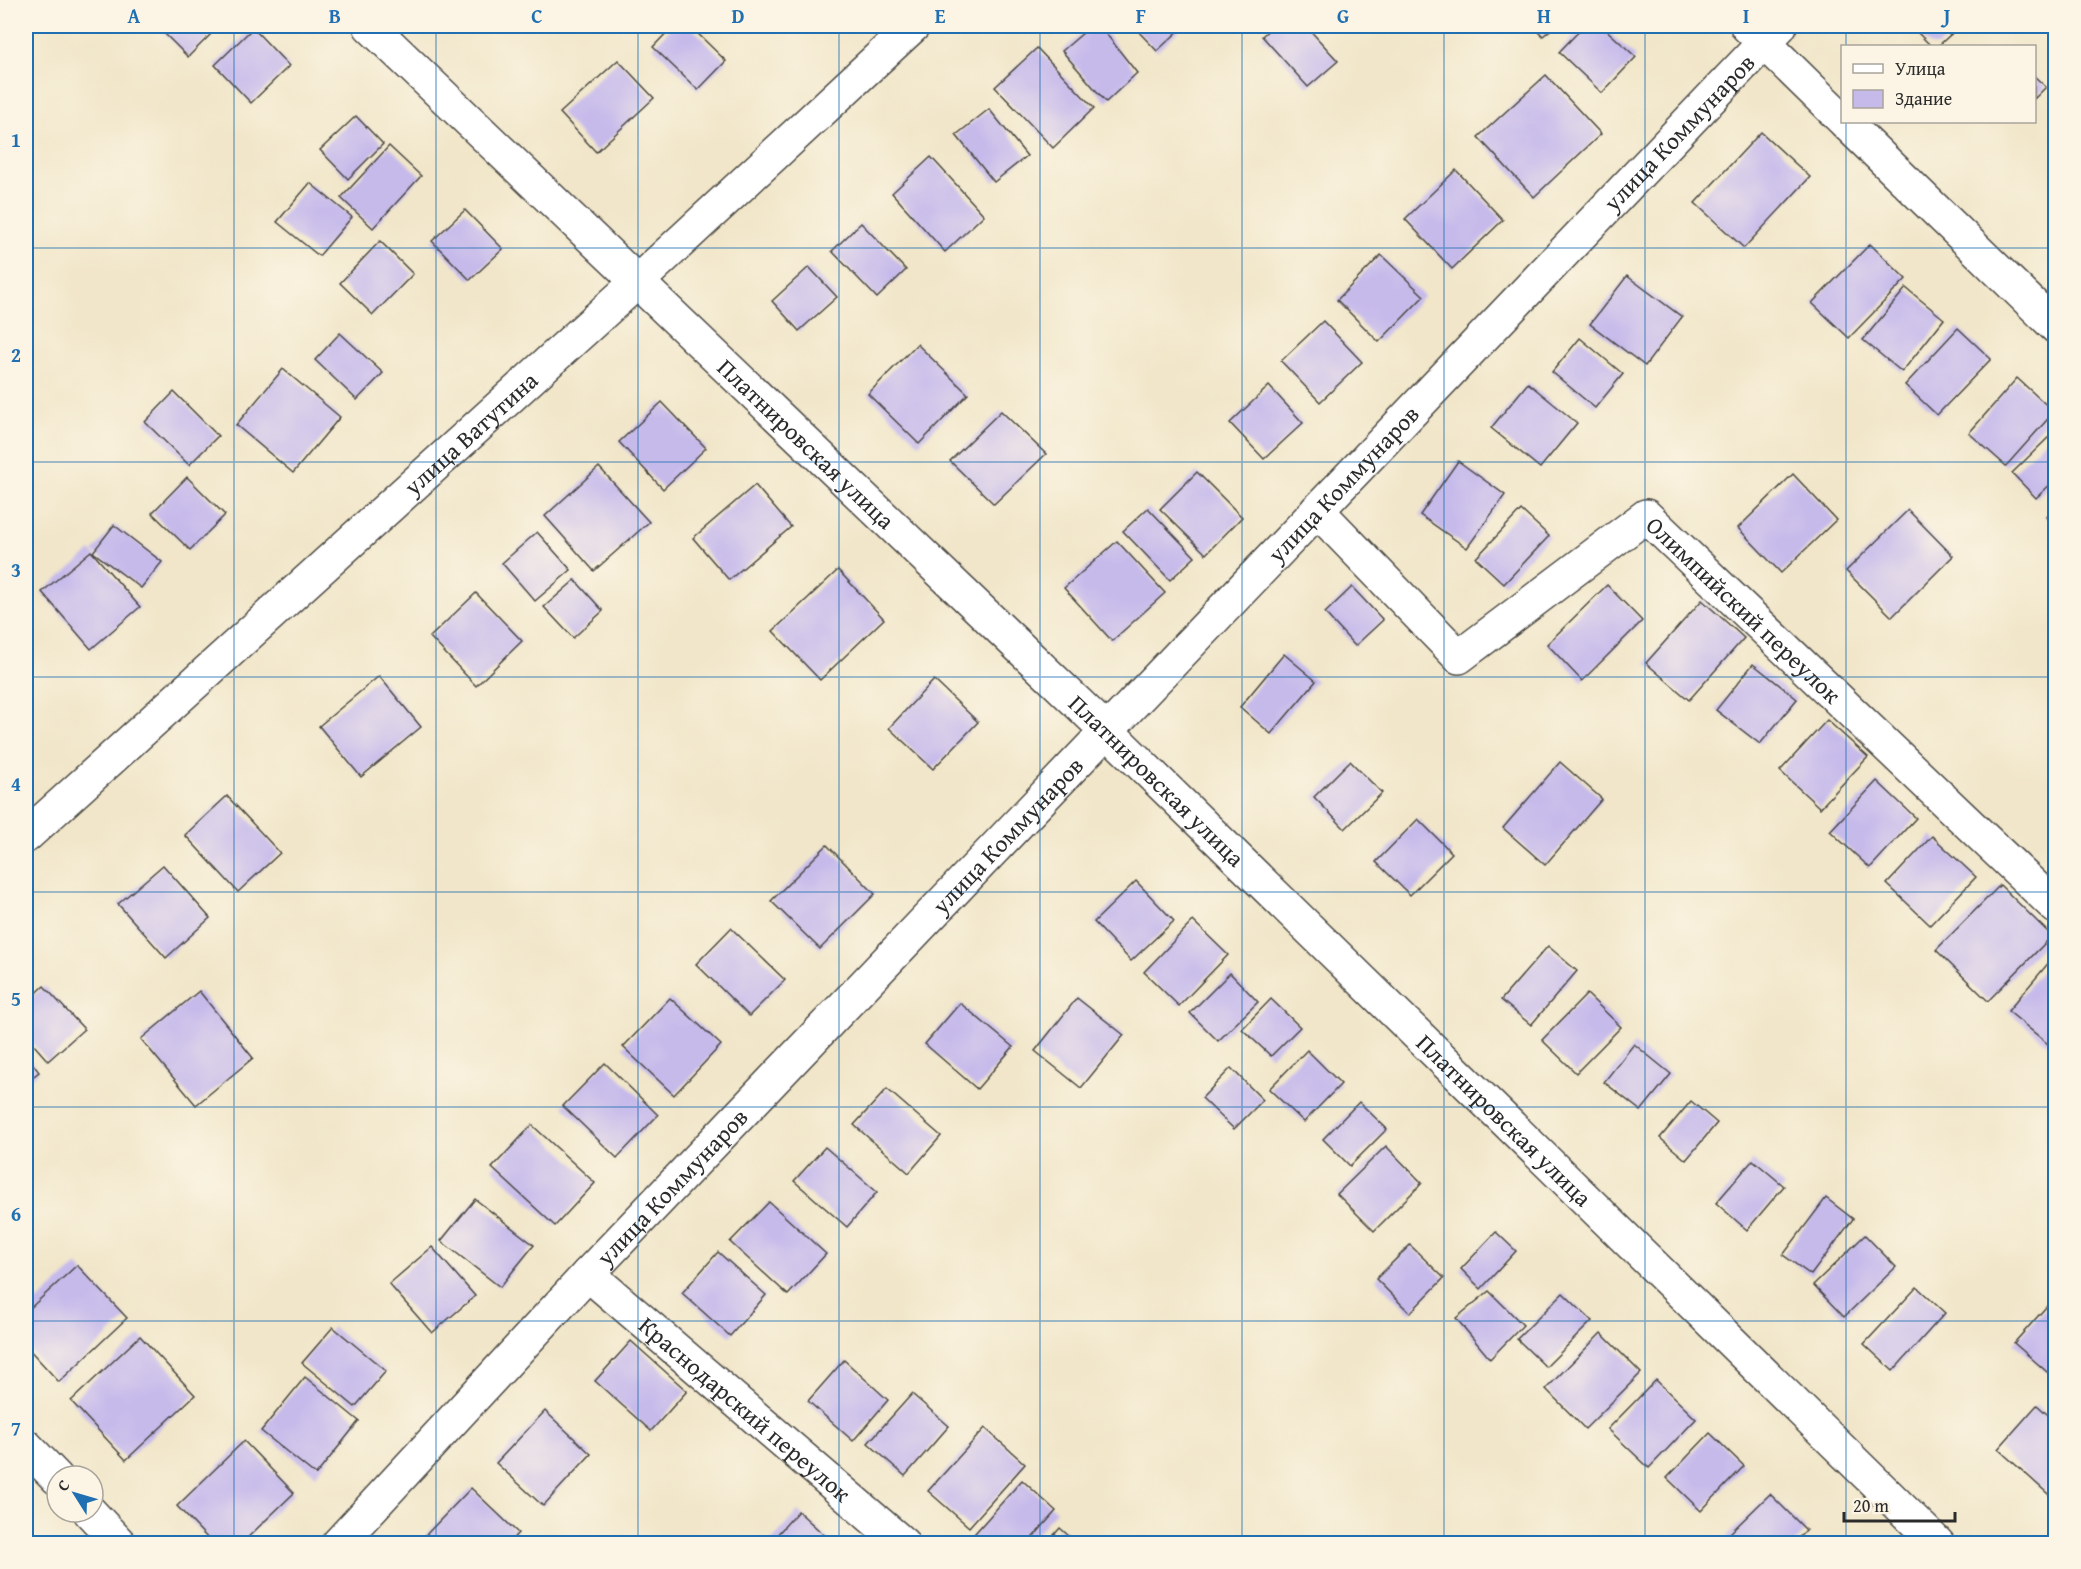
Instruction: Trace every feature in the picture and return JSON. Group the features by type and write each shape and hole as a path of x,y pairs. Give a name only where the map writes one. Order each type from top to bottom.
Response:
{"street":[{"name":"Платнировская улица","path":"370,26 1106,730 1938,1544"},
{"name":"улица Ватутина","path":"26,836 637,282 913,26"},
{"path":"1763,31 1841,117"},
{"name":"улица Коммунаров","path":"338,1544 588,1274 1317,510 1763,31"},
{"path":"1847,123 2055,327"},
{"name":"Олимпийский переулок","path":"1317,510 1458,657 1646,516 2055,907"},
{"name":"Краснодарский переулок","path":"588,1274 903,1544"},
{"path":"26,1446 45,1466"},
{"path":"101,1524 120,1544"}],"building":[{"path":"157,26 219,26 188,57"},
{"path":"673,26 690,26 726,61 698,90 653,47"},
{"path":"1091,26 1100,26 1137,73 1106,102 1062,51"},
{"path":"1133,26 1184,26 1157,51"},
{"path":"1273,26 1306,26 1338,61 1308,87 1262,36"},
{"path":"1533,26 1555,26 1543,36"},
{"path":"1584,26 1602,26 1636,57 1602,93 1559,52"},
{"path":"1911,26 1960,26 1939,45 1930,45"},
{"path":"253,28 289,66 251,103 215,65"},
{"path":"1037,48 1094,108 1053,148 995,87"},
{"path":"618,60 654,98 596,152 560,113"},
{"path":"1546,75 1601,134 1534,197 1478,137"},
{"path":"2036,78 2046,87 2036,97"},
{"path":"989,109 1027,156 994,182 956,135"},
{"path":"356,116 383,144 348,179 320,150"},
{"path":"1761,132 1810,177 1744,248 1695,203"},
{"path":"389,146 421,176 373,228 341,198"},
{"path":"931,157 984,215 945,252 892,193"},
{"path":"1456,170 1503,220 1452,269 1405,219"},
{"path":"310,183 352,217 319,256 277,222"},
{"path":"465,210 503,249 470,280 432,241"},
{"path":"861,223 906,270 877,298 832,251"},
{"path":"380,241 413,274 373,315 340,283"},
{"path":"1870,244 1906,279 1849,338 1812,303"},
{"path":"1381,255 1424,296 1379,342 1337,300"},
{"path":"809,267 837,297 799,331 772,301"},
{"path":"1627,276 1682,317 1645,366 1590,324"},
{"path":"1906,288 1944,319 1902,372 1863,340"},
{"path":"1323,321 1362,362 1320,402 1281,361"},
{"path":"1958,328 1991,359 1937,415 1905,385"},
{"path":"340,333 383,373 357,400 315,360"},
{"path":"1580,338 1623,374 1595,408 1552,372"},
{"path":"917,344 968,394 919,444 868,394"},
{"path":"283,369 340,417 293,473 236,425"},
{"path":"2017,378 2054,412 2006,466 1969,433"},
{"path":"1528,383 1577,423 1540,468 1491,428"},
{"path":"1269,386 1303,423 1264,459 1230,423"},
{"path":"174,392 218,436 189,465 145,422"},
{"path":"662,402 706,448 663,489 619,442"},
{"path":"1001,411 1046,454 994,504 950,461"},
{"path":"2053,433 2056,435 2056,479 2036,498 2012,473"},
{"path":"1458,461 1505,495 1467,548 1420,515"},
{"path":"599,467 649,522 594,571 545,516"},
{"path":"1197,472 1242,517 1206,554 1160,509"},
{"path":"1793,474 1836,520 1781,573 1738,528"},
{"path":"187,477 225,515 190,550 152,513"},
{"path":"755,485 791,527 729,580 693,538"},
{"path":"2056,505 2056,525 2046,517"},
{"path":"1148,508 1195,557 1170,580 1123,531"},
{"path":"1521,510 1549,536 1504,584 1476,558"},
{"path":"1908,510 1953,556 1892,617 1846,571"},
{"path":"114,525 162,562 141,588 93,552"},
{"path":"537,532 571,570 535,601 502,563"},
{"path":"1117,541 1165,593 1112,641 1064,588"},
{"path":"91,551 140,607 91,649 42,592"},
{"path":"838,570 884,619 820,680 773,631"},
{"path":"575,580 603,611 573,638 544,607"},
{"path":"1607,585 1642,621 1582,681 1547,644"},
{"path":"1352,587 1383,620 1355,646 1325,613"},
{"path":"476,593 522,641 476,686 430,637"},
{"path":"1702,600 1744,638 1689,700 1646,663"},
{"path":"1284,654 1316,681 1271,734 1240,707"},
{"path":"1753,664 1797,699 1760,744 1716,710"},
{"path":"379,676 421,727 361,777 319,726"},
{"path":"934,680 978,722 933,769 889,728"},
{"path":"1827,720 1868,757 1820,808 1780,771"},
{"path":"1350,761 1382,793 1345,829 1314,797"},
{"path":"1560,762 1602,799 1545,865 1503,828"},
{"path":"1877,781 1916,818 1870,868 1830,831"},
{"path":"227,796 280,853 238,892 185,835"},
{"path":"1418,819 1452,853 1410,895 1376,862"},
{"path":"1932,836 1976,877 1930,925 1887,884"},
{"path":"827,845 875,894 820,949 771,901"},
{"path":"163,865 210,918 166,958 118,904"},
{"path":"1136,881 1174,921 1131,961 1094,922"},
{"path":"2000,885 2052,936 1988,1001 1936,950"},
{"path":"1193,921 1228,955 1179,1006 1144,972"},
{"path":"731,928 785,980 749,1016 696,964"},
{"path":"1548,946 1577,971 1531,1025 1501,1000"},
{"path":"2056,954 2056,1047 2054,1049 2008,1011"},
{"path":"1230,973 1258,1002 1218,1041 1190,1013"},
{"path":"44,986 84,1029 48,1061 26,1036 26,1003"},
{"path":"199,991 253,1058 196,1105 141,1039"},
{"path":"1587,994 1621,1027 1576,1073 1542,1040"},
{"path":"670,998 721,1045 674,1095 623,1047"},
{"path":"1077,998 1124,1035 1081,1088 1035,1051"},
{"path":"1271,999 1300,1027 1271,1056 1242,1029"},
{"path":"960,1003 1013,1047 977,1089 925,1044"},
{"path":"1634,1044 1671,1074 1641,1111 1604,1082"},
{"path":"1307,1050 1341,1084 1304,1122 1269,1089"},
{"path":"26,1055 39,1072 26,1082"},
{"path":"605,1063 658,1115 617,1158 563,1106"},
{"path":"1231,1068 1263,1100 1234,1129 1202,1098"},
{"path":"887,1089 941,1136 909,1173 854,1125"},
{"path":"1691,1101 1717,1123 1686,1160 1660,1138"},
{"path":"1359,1102 1387,1129 1350,1166 1323,1139"},
{"path":"532,1125 595,1183 555,1226 492,1168"},
{"path":"1386,1146 1422,1183 1374,1231 1337,1194"},
{"path":"825,1147 877,1192 847,1227 794,1181"},
{"path":"1753,1160 1784,1186 1747,1230 1716,1203"},
{"path":"1826,1198 1853,1219 1811,1275 1783,1255"},
{"path":"475,1199 534,1245 500,1287 441,1241"},
{"path":"769,1202 826,1254 788,1295 730,1242"},
{"path":"1496,1232 1516,1251 1481,1289 1461,1269"},
{"path":"1865,1235 1896,1267 1844,1317 1813,1285"},
{"path":"1410,1245 1444,1278 1410,1313 1376,1279"},
{"path":"432,1247 475,1296 432,1333 389,1284"},
{"path":"718,1252 766,1295 730,1336 682,1293"},
{"path":"77,1265 127,1318 59,1382 26,1346 26,1312"},
{"path":"1917,1287 1945,1313 1893,1371 1864,1344"},
{"path":"1489,1291 1523,1325 1490,1359 1456,1318"},
{"path":"1563,1293 1592,1321 1546,1367 1517,1339"},
{"path":"2056,1296 2056,1377 2054,1378 2014,1343"},
{"path":"333,1327 386,1371 355,1407 302,1363"},
{"path":"1601,1333 1641,1373 1585,1429 1546,1389"},
{"path":"140,1336 195,1395 126,1460 71,1401"},
{"path":"631,1341 687,1391 651,1431 595,1381"},
{"path":"844,1360 888,1400 853,1441 808,1401"},
{"path":"305,1377 359,1421 316,1475 261,1431"},
{"path":"1656,1380 1696,1419 1649,1468 1608,1429"},
{"path":"912,1394 949,1426 905,1476 868,1443"},
{"path":"2037,1405 2056,1422 2056,1501 1998,1449"},
{"path":"545,1411 591,1454 543,1506 496,1463"},
{"path":"985,1428 1025,1464 969,1527 928,1491"},
{"path":"1710,1433 1744,1466 1701,1511 1667,1478"},
{"path":"244,1441 294,1493 241,1544 213,1544 177,1506"},
{"path":"1022,1480 1056,1511 1027,1544 971,1544 968,1541"},
{"path":"471,1488 518,1533 508,1544 422,1544 420,1541"},
{"path":"1770,1494 1806,1530 1793,1544 1734,1544 1727,1536"},
{"path":"798,1511 834,1544 769,1544"},
{"path":"1060,1528 1078,1544 1046,1544"}]}
